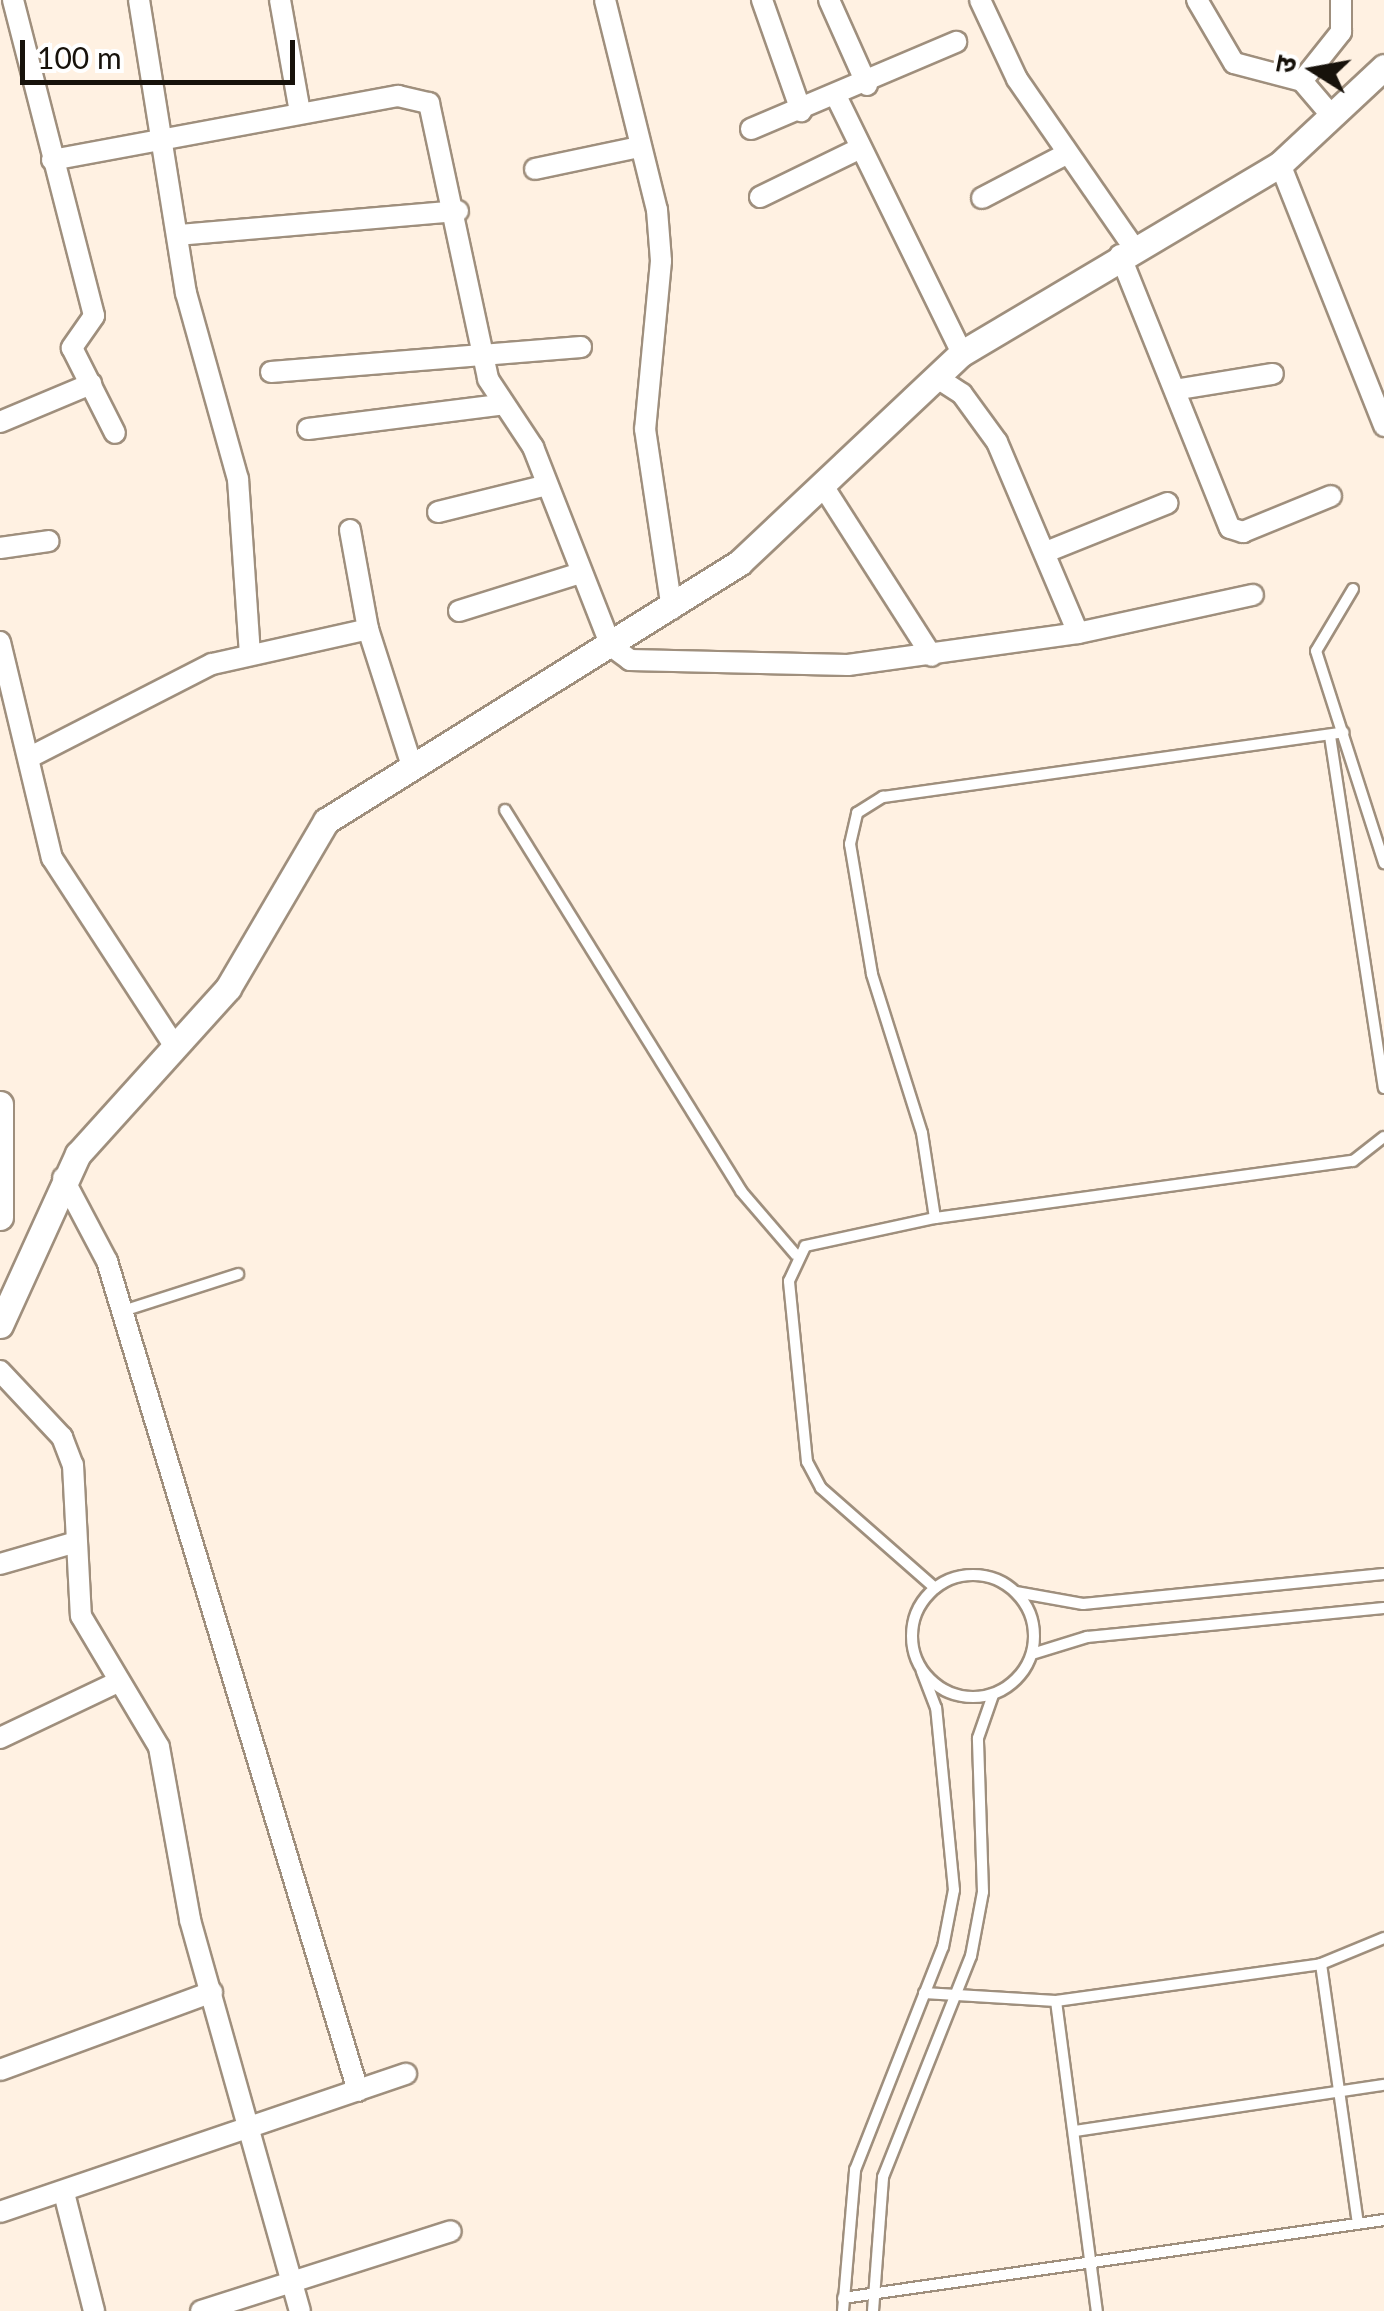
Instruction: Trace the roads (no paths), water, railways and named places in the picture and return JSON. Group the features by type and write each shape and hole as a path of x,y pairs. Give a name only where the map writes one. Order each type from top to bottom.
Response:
{"street":[{"path":"13,0 94,316 72,342 114,433"},
{"path":"139,0 202,363 238,480 250,654"},
{"path":"280,0 300,112"},
{"path":"605,0 661,261 648,478 672,609"},
{"path":"762,0 801,111"},
{"path":"830,0 867,85"},
{"path":"980,0 1066,154 1127,252 1234,532 1331,496"},
{"path":"1197,0 1234,63 1302,82 1332,116"},
{"path":"1302,82 1341,32 1340,0"},
{"path":"751,129 867,85 956,42"},
{"path":"0,1325 63,1178 103,1121 176,1048 261,941 326,822 411,763 672,609 825,489 962,353 1280,164 1384,66"},
{"path":"52,160 398,96 429,103 458,212 485,354 499,405 547,484 577,574 611,646 642,662 758,668 932,656 1078,633 1252,595"},
{"path":"836,98 962,353"},
{"path":"534,169 639,147"},
{"path":"760,197 861,148"},
{"path":"982,198 1066,154"},
{"path":"1280,164 1384,426"},
{"path":"178,235 458,212"},
{"path":"271,372 580,348"},
{"path":"1180,389 1273,374"},
{"path":"936,377 981,415 1046,552 1078,633"},
{"path":"0,422 91,384"},
{"path":"308,429 499,405"},
{"path":"438,512 547,484"},
{"path":"825,489 932,656"},
{"path":"1046,552 1168,504"},
{"path":"350,530 368,629 411,763"},
{"path":"0,548 49,541"},
{"path":"459,611 577,574"},
{"path":"32,756 168,682 250,654 368,629"},
{"path":"0,642 32,756 52,858 69,894 176,1048"},
{"path":"0,1104 0,1217"},
{"path":"63,1178 95,1228 123,1311 358,2092"},
{"path":"0,1371 62,1437 73,1465 81,1616 159,1746 246,2132 300,2311"},
{"path":"0,1564 76,1542"},
{"path":"0,1738 118,1682"},
{"path":"0,2070 212,1992"},
{"path":"0,2212 64,2194 406,2074"},
{"path":"64,2194 94,2311"},
{"path":"200,2311 451,2231"}],"lane":[{"path":"1352,588 1316,651 1384,863"},
{"path":"935,1218 922,1133 872,974 850,844 857,814 883,797 1342,732"},
{"path":"1330,736 1384,1088"},
{"path":"505,810 741,1191 796,1256"},
{"path":"936,1588 820,1488 807,1462 790,1281 796,1256 817,1241 935,1218 1353,1162 1384,1136"},
{"path":"123,1311 238,1274"},
{"path":"843,2311 855,2170 924,1993 954,1890 936,1708 922,1672 913,1622 936,1588 970,1575 1016,1592 1082,1604 1384,1574"},
{"path":"1016,1592 1028,1608 1032,1654"},
{"path":"872,2311 883,2177 953,1997 983,1892 978,1738 993,1695 1032,1654 1087,1638 1384,1608"},
{"path":"922,1672 952,1694 993,1695"},
{"path":"924,1993 1056,2000 1321,1964 1384,1938"},
{"path":"1321,1964 1358,2222"},
{"path":"1056,2000 1097,2311"},
{"path":"1076,2131 1384,2085"},
{"path":"842,2298 1384,2220"}]}
